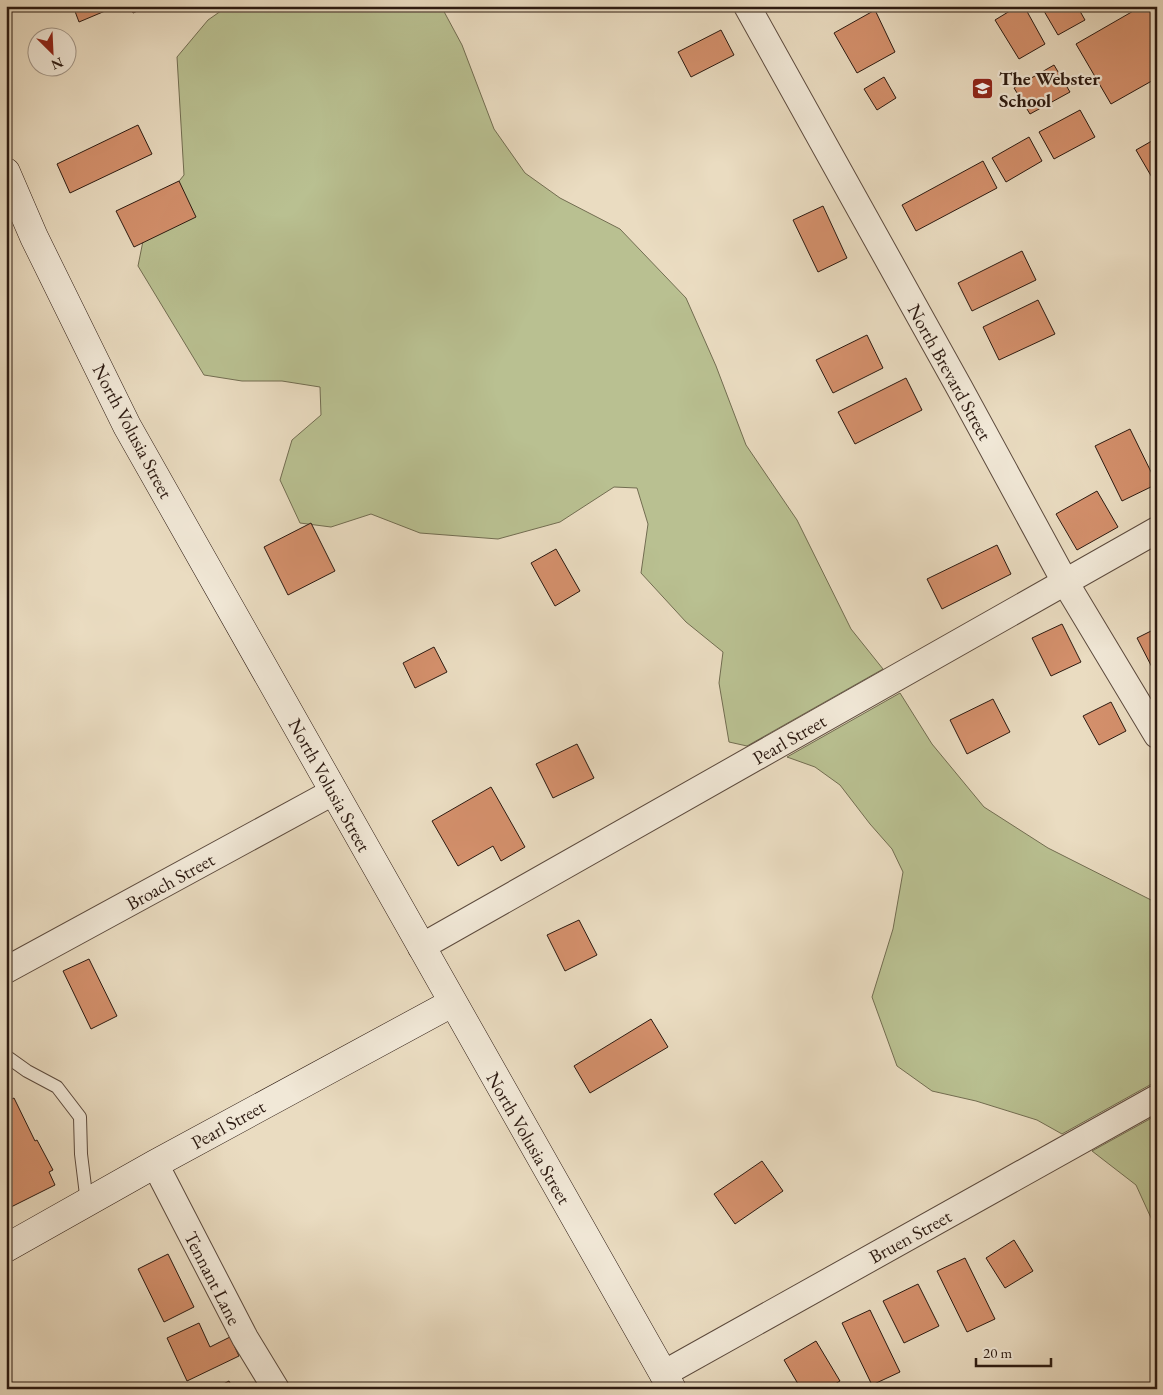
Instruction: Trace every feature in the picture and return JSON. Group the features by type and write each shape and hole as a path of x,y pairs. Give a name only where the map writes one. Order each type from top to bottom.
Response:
{"main road":[{"name":"North Volusia Street","path":"6,172 34,237 127,426 667,1381"},
{"name":"Pearl Street","path":"6,1248 155,1164 452,1003"}],"street":[{"name":"North Brevard Street","path":"747,6 959,386 1064,582 1157,735"},
{"name":"Pearl Street","path":"422,947 1157,530"},
{"name":"Broach Street","path":"6,970 333,792"},
{"name":"Bruen Street","path":"667,1381 1157,1098"},
{"name":"Tennant Lane","path":"155,1164 245,1338 276,1389"}],"lane":[{"path":"6,1056 26,1071 57,1087 80,1116 81,1154 87,1202"}],"green space":[{"path":"228,6 441,6 462,45 494,129 525,173 560,198 620,229 686,298 716,366 746,445 797,520 851,629 883,669 747,746 729,742 719,683 723,652 686,622 641,573 648,524 637,488 614,487 560,522 498,539 420,533 371,514 331,527 300,523 280,480 292,440 321,415 320,387 282,381 242,381 204,375 138,266 147,221 184,175 177,57 208,20"},
{"path":"900,693 932,744 984,807 1048,848 1157,903 1157,1081 1062,1134 1037,1120 976,1101 932,1091 897,1066 872,997 893,929 903,872 892,849 840,785 815,767 787,757"},
{"path":"1157,1115 1157,1231 1136,1185 1092,1151"}],"building":[{"path":"73,6 117,6 79,22"},
{"path":"130,6 149,6 133,13"},
{"path":"1018,6 1024,6 1045,44 1019,59 995,20"},
{"path":"1041,6 1077,6 1085,20 1058,35"},
{"path":"1142,6 1157,6 1157,78 1111,104 1076,44"},
{"path":"875,10 895,52 857,73 834,33"},
{"path":"721,30 734,55 691,77 678,52"},
{"path":"1054,65 1070,92 1030,114 1014,88"},
{"path":"884,77 896,98 877,110 864,89"},
{"path":"1080,110 1095,137 1054,159 1039,132"},
{"path":"138,125 152,154 70,193 57,164"},
{"path":"1029,137 1042,161 1006,182 992,158"},
{"path":"1157,138 1157,186 1136,150"},
{"path":"983,161 997,188 916,231 902,205"},
{"path":"179,181 196,217 134,247 116,211"},
{"path":"823,206 847,258 818,272 793,220"},
{"path":"1022,251 1036,280 972,311 958,283"},
{"path":"1038,300 1055,334 999,360 983,327"},
{"path":"867,335 883,368 833,393 816,360"},
{"path":"906,378 922,410 855,444 838,412"},
{"path":"1157,428 1157,442 1151,431"},
{"path":"1130,429 1157,484 1122,501 1095,446"},
{"path":"1097,491 1118,527 1077,550 1056,514"},
{"path":"311,523 335,571 288,595 264,547"},
{"path":"997,545 1011,574 942,609 927,579"},
{"path":"556,549 580,591 555,606 531,563"},
{"path":"1062,624 1081,662 1051,676 1032,638"},
{"path":"1157,628 1157,677 1137,638"},
{"path":"434,647 447,672 415,688 403,663"},
{"path":"993,699 1010,732 967,754 950,720"},
{"path":"1111,702 1126,731 1099,745 1083,716"},
{"path":"577,744 594,778 553,798 536,764"},
{"path":"491,787 525,847 501,861 493,846 458,866 432,821"},
{"path":"579,920 597,955 565,971 547,935"},
{"path":"89,959 117,1016 91,1029 63,971"},
{"path":"651,1019 668,1047 590,1093 574,1066"},
{"path":"14,1098 35,1141 37,1140 53,1170 49,1172 55,1185 7,1209 6,1102"},
{"path":"762,1161 783,1191 735,1224 714,1194"},
{"path":"1014,1240 1033,1271 1005,1288 986,1258"},
{"path":"168,1254 194,1307 164,1322 138,1269"},
{"path":"965,1258 995,1319 967,1332 937,1271"},
{"path":"918,1284 939,1326 904,1343 883,1301"},
{"path":"870,1310 900,1372 872,1385 842,1323"},
{"path":"199,1323 210,1347 230,1337 239,1356 187,1381 167,1338"},
{"path":"816,1341 840,1381 827,1389 801,1389 784,1360"},
{"path":"229,1381 233,1389 214,1389"}],"place":[{"name":"The Webster School","path":"983,89"}]}
